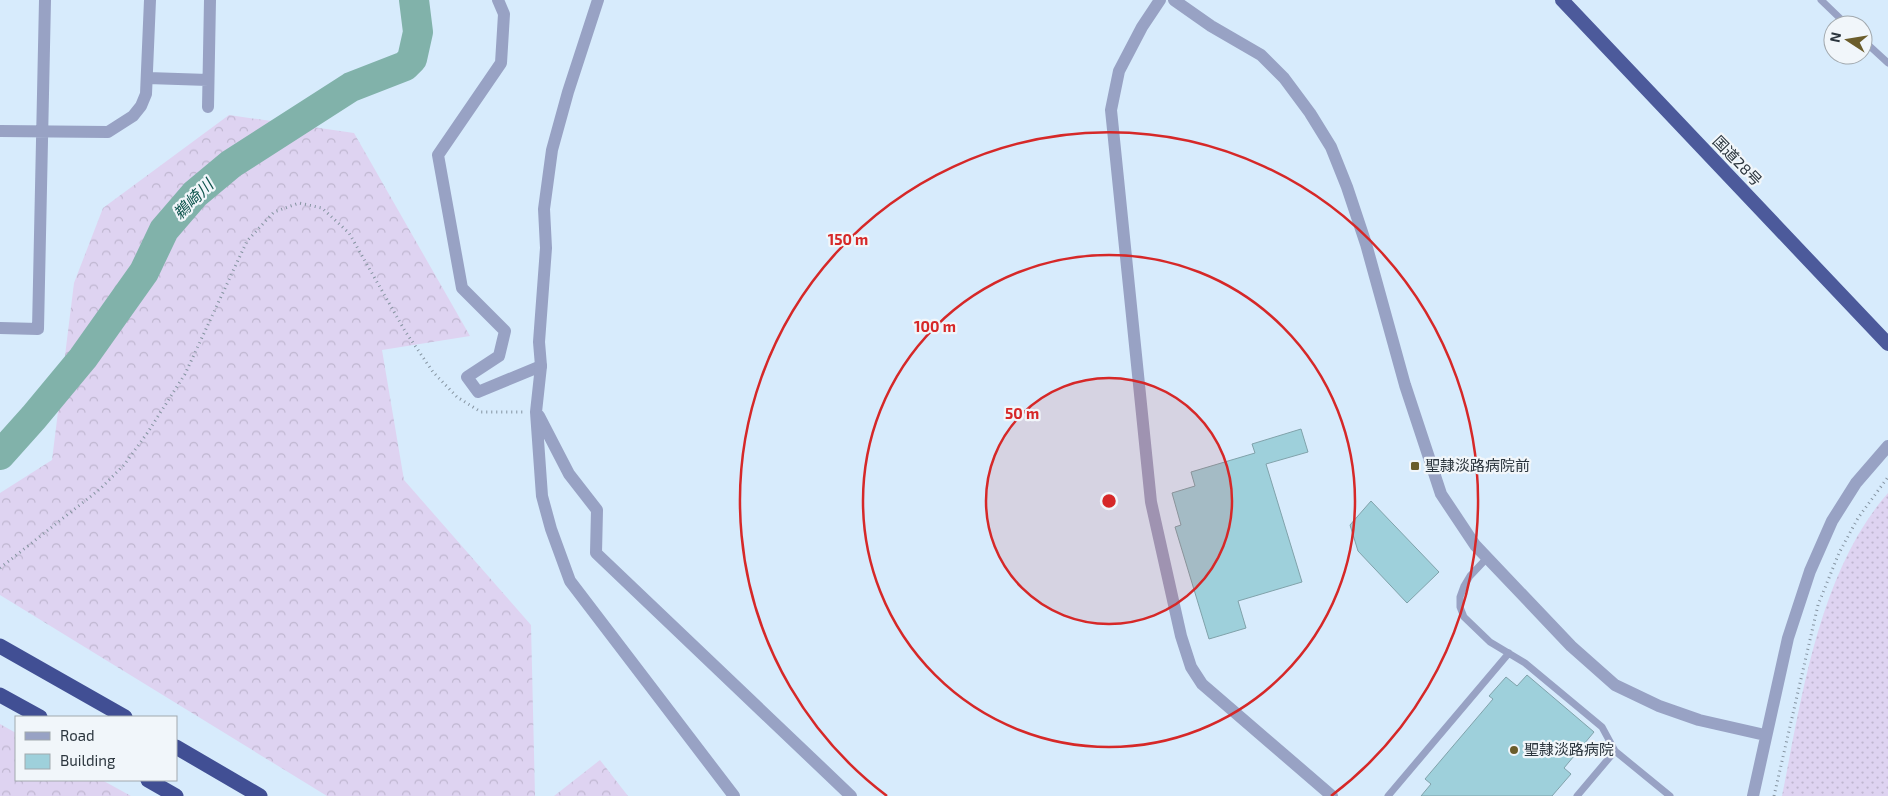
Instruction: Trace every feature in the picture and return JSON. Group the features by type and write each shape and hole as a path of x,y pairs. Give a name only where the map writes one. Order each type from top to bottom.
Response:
{"highway":[{"name":"国道28号","path":"1562,0 1888,344"},
{"path":"0,646 123,716"},
{"path":"0,695 38,716"},
{"path":"178,748 260,796"},
{"path":"150,781 176,796"}],"street":[{"path":"0,328 38,329 45,0"},
{"path":"0,131 108,132 133,116 141,106 146,94 150,0"},
{"path":"208,108 210,0"},
{"path":"498,0 504,14 501,63 438,155 462,288 505,331 499,356 467,377 478,392 541,366"},
{"path":"598,0 568,92 552,150 544,209 546,248 539,342 541,366 536,412 542,496 551,529 570,581 734,796"},
{"path":"1160,0 1142,27 1119,71 1110,110 1151,502 1155,521 1180,636 1191,666 1202,684 1332,796"},
{"path":"1174,0 1211,26 1261,55 1284,78 1310,113 1331,147 1366,244 1405,385 1440,494 1475,545 1571,646 1615,685 1659,706 1699,720 1765,736"},
{"path":"148,78 208,80"},
{"path":"536,412 569,474 597,510 596,553 851,796"},
{"path":"1753,796 1788,638 1810,571 1832,521 1856,483 1888,446"}],"lane":[{"path":"1821,0 1837,15"},
{"path":"1873,49 1888,63"},
{"path":"1487,558 1470,576 1464,586 1460,597 1460,607 1464,617 1490,642 1525,663 1602,727 1615,751 1670,796"},
{"path":"1388,796 1509,653"},
{"path":"1577,796 1615,751"}],"path":[{"path":"0,568 100,489 124,465 148,432 185,374 247,241 274,212 299,204 322,208 349,233 406,331 433,372 458,397 481,412 536,412"},
{"path":"1774,796 1818,605 1839,553 1858,518 1888,477"}],"green space":[{"path":"229,115 354,133 470,336 382,350 404,480 531,625 535,796 327,796 0,595 0,493 52,460 74,283 103,208"},
{"path":"1888,493 1888,796 1782,796 1806,677 1829,597 1845,560 1864,525"},
{"path":"0,724 15,732 15,781 104,781 131,796 0,796"},
{"path":"600,760 628,796 554,796"}],"building":[{"path":"1301,429 1308,452 1266,464 1302,582 1238,601 1246,628 1209,639 1175,527 1181,525 1172,493 1195,486 1191,472 1255,453 1252,444"},
{"path":"1371,501 1439,572 1407,603 1358,551 1350,525"},
{"name":"聖隷淡路病院","path":"1527,675 1594,732 1564,768 1571,774 1552,796 1421,796 1431,784 1425,779 1493,699 1489,696 1506,677 1517,686"}],"waterway":[{"name":"鵜崎川","path":"0,455 83,358 144,272 164,230 195,194 231,164 351,87 405,66 412,59 418,32 414,0"}],"place":[{"name":"聖隷淡路病院前","path":"1415,466"},
{"name":"聖隷淡路病院","path":"1514,750"}]}
